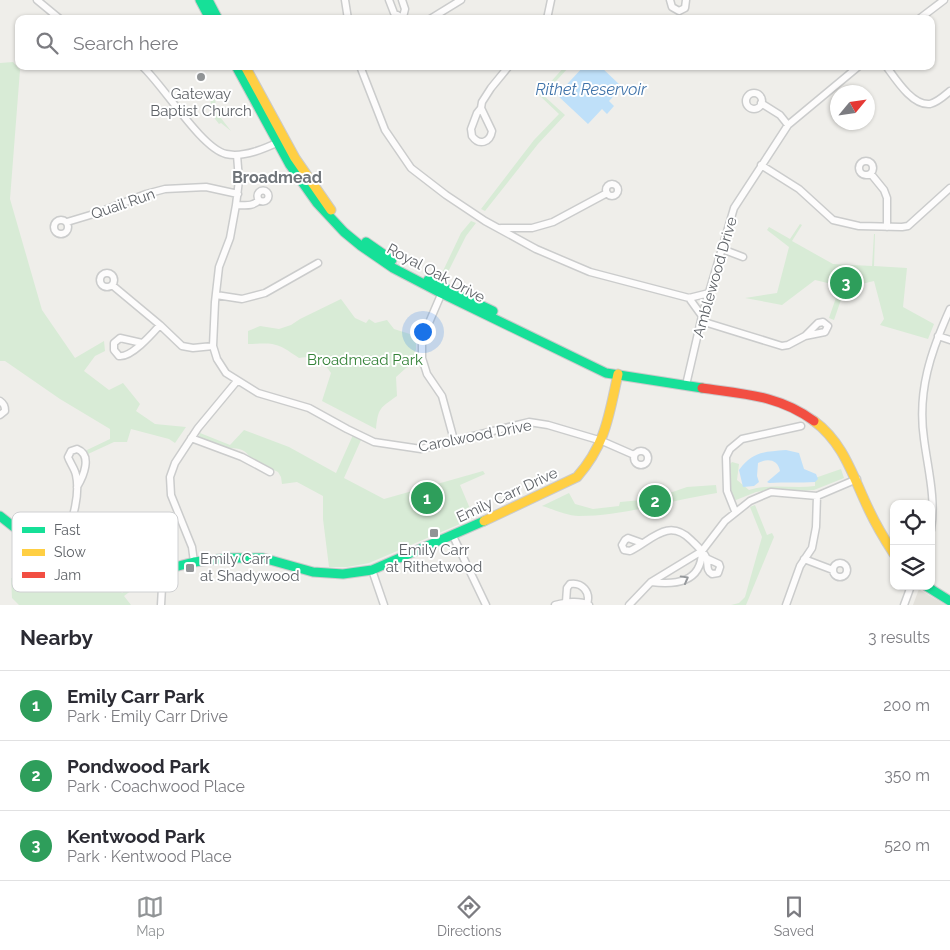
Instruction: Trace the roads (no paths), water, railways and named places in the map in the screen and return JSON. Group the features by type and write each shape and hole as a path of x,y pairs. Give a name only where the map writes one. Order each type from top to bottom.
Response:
{"main road":[{"path":"200,0 208,15"},
{"path":"208,0 216,15"},
{"name":"Royal Oak Drive","path":"238,70 282,141 317,193 334,214 366,243 443,290 618,374 756,395 774,399 808,414 822,425 844,453 857,479 871,515 890,547"},
{"name":"Royal Oak Drive","path":"247,70 282,141"},
{"name":"Emily Carr Drive","path":"178,566 194,562 228,558 263,558 313,572 343,574 372,570 453,536 577,476 591,461 602,441 618,374"},
{"name":"Emily Carr Drive","path":"0,516 12,526"},
{"path":"932,590 950,601"}],"street":[{"path":"37,0 55,15"},
{"path":"345,0 347,15"},
{"path":"389,0 396,15"},
{"path":"402,0 405,9 404,15"},
{"path":"437,15 461,0"},
{"path":"548,15 551,0"},
{"path":"670,0 672,7 679,11 685,8 686,0"},
{"path":"924,15 944,0"},
{"path":"146,70 207,143 220,152 237,155 270,147 282,141"},
{"path":"362,70 385,130 411,168 446,195 485,221 536,249 590,272 689,298 709,293"},
{"path":"481,108 492,131 490,138 484,142 474,139 471,133 485,96 506,70"},
{"name":"Amblewood Drive","path":"686,385 702,318 734,208 788,125 854,70"},
{"path":"889,70 907,93 918,102 929,104 950,91"},
{"path":"761,103 780,115 788,125"},
{"name":"Carolwood Drive","path":"237,155 238,194 230,238 220,267 216,295 213,346 226,373 258,393 309,408 374,442 421,449 529,422 548,425 602,441 634,455"},
{"path":"761,165 799,189 833,220 859,226 908,226 950,188"},
{"path":"871,174 884,190 887,198 887,227"},
{"name":"Quail Run","path":"67,222 165,189 206,187 238,194"},
{"path":"500,228 532,228 553,222 607,193"},
{"path":"236,205 256,204 259,200"},
{"path":"722,249 743,257"},
{"path":"216,295 242,299 265,293 318,263"},
{"path":"112,285 182,346 193,348 213,346"},
{"path":"443,290 422,339 422,358 427,374 442,396 454,440"},
{"path":"689,298 702,318 782,346 805,336"},
{"path":"934,500 924,438 922,403 927,369 938,336 950,309"},
{"path":"142,343 160,325"},
{"path":"938,336 950,340"},
{"path":"178,512 171,495 170,477 175,462 215,406 237,381"},
{"path":"0,401 5,407 5,411 0,415"},
{"path":"735,511 727,491 726,458 730,449 742,439 801,426"},
{"path":"192,438 242,457 270,472"},
{"path":"74,512 77,487 76,475 68,457 70,451 77,449 84,455 85,466 77,487"},
{"path":"629,605 651,582 702,551 714,533 735,511 750,501 771,492 817,496 857,479"},
{"path":"788,604 800,566 812,548 817,496"},
{"path":"178,512 192,547 194,562"},
{"path":"642,543 665,531 678,530 686,535 702,551 706,558"},
{"path":"453,536 486,605"},
{"path":"651,582 663,584 682,582 696,571 702,560 702,551"},
{"path":"804,559 833,570"},
{"path":"372,570 384,605"},
{"path":"555,605 566,602 588,604 587,592 582,585 570,584 566,602"},
{"path":"904,605 910,590"},
{"path":"161,605 162,592"}],"water":[{"name":"Rithet Reservoir","path":"580,70 604,70 622,87 609,101 614,106 607,114 602,109 588,124 557,95"},
{"path":"786,450 799,453 804,469 816,474 818,479 815,482 769,483 767,482 780,471 775,462 765,460 758,463 757,476 759,482 754,486 743,487 739,470 749,459 765,452"}],"place":[{"name":"Gateway Baptist Church","path":"201,77"},
{"name":"Kentwood Park","path":"846,283"},
{"name":"Emily Carr Park","path":"427,498"},
{"name":"Pondwood Park","path":"655,501"},
{"name":"Emily Carr at Rithetwood","path":"434,533"},
{"name":"Emily Carr at Shadywood","path":"190,568"}],"district":[{"name":"Broadmead","path":"277,177"}],"park label":[{"name":"Broadmead Park","path":"365,360"}]}
